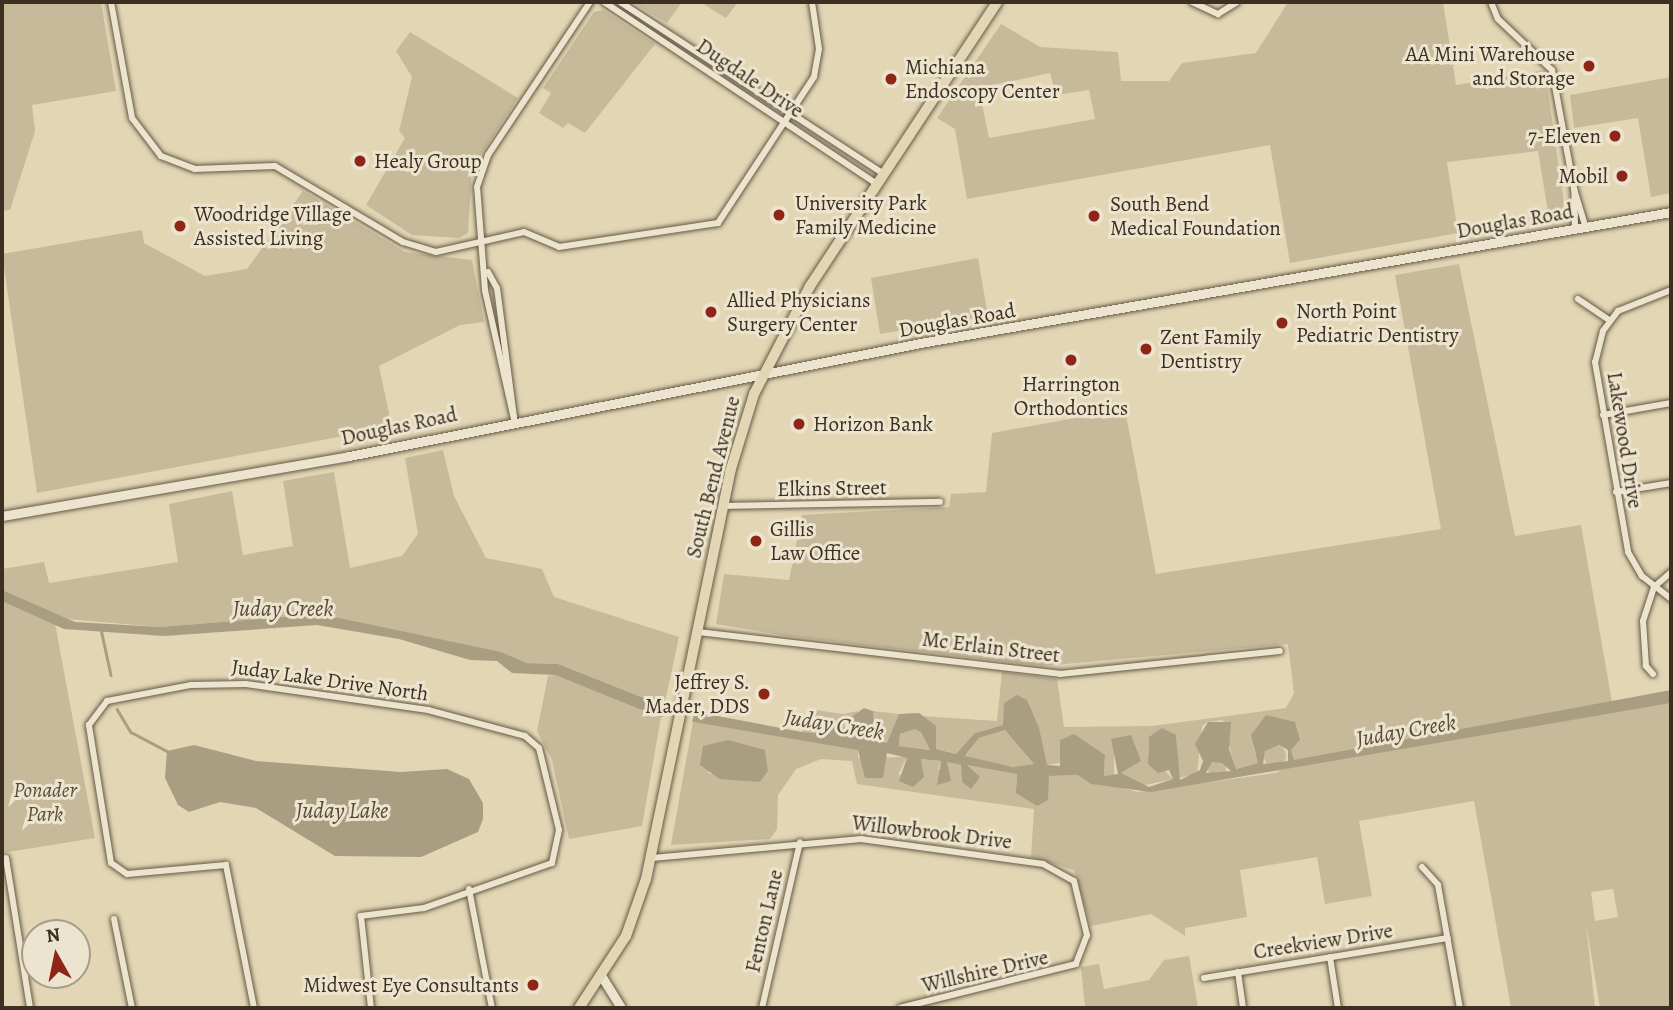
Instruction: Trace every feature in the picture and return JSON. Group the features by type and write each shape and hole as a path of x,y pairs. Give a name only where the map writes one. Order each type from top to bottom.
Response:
{"main road":[{"name":"South Bend Avenue","path":"579,1008 626,936 652,858 723,506 763,373 877,184 997,2"}],"street":[{"path":"111,2 132,118 161,156 195,169 275,166 422,250 482,243 524,232 559,247 718,223 791,114 817,68 812,2"},
{"path":"514,419 496,351 476,201 480,172 590,2"},
{"name":"Dugdale Drive","path":"604,2 877,184"},
{"name":"Dugdale Drive","path":"620,2 884,174"},
{"path":"1192,2 1218,14 1237,2"},
{"path":"1491,2 1498,19 1552,70 1580,227"},
{"name":"Douglas Road","path":"2,516 349,456 514,419 763,373 1671,212"},
{"path":"487,270 497,288 514,419"},
{"path":"1578,299 1609,320 1637,298 1671,289"},
{"name":"Lakewood Drive","path":"1609,320 1595,362 1602,415 1628,552 1654,587 1671,600"},
{"path":"496,351 507,349"},
{"path":"1602,415 1671,403"},
{"path":"1616,492 1671,483"},
{"name":"Elkins Street","path":"723,506 940,502"},
{"path":"1653,674 1643,635 1654,587 1671,572"},
{"name":"Mc Erlain Street","path":"698,632 1060,674 1280,651"},
{"name":"Juday Lake Drive North","path":"254,1008 229,870 222,862 122,873 111,863 89,724 100,706 206,683 417,709 533,741 547,766 559,830 552,863 469,889"},
{"name":"Willowbrook Drive","path":"652,858 800,842 861,839 1054,867 1074,881 1086,925"},
{"name":"Fenton Lane","path":"762,1008 800,842"},
{"path":"6,859 30,1008"},
{"path":"1422,867 1438,885 1460,1008"},
{"path":"371,1008 358,919 424,908 469,889 492,1008"},
{"path":"114,919 132,1008"},
{"name":"Willshire Drive","path":"900,1008 1062,972 1086,950 1086,925"},
{"name":"Creekview Drive","path":"1203,978 1448,938"},
{"path":"1330,957 1338,1008"},
{"path":"1238,972 1243,1008"},
{"path":"601,977 621,1008"}],"green space":[{"path":"2,2 101,2 116,91 32,105 35,131 10,210 2,211"},
{"path":"632,2 682,2 667,23"},
{"path":"700,2 738,2 726,18"},
{"path":"1288,2 1443,2 1456,85 1545,70 1565,210 1548,212 1538,151 1447,162 1458,233 1290,263 1270,145 967,199 955,129 937,118 1001,24 1040,47 1118,52 1121,81 1169,81 1182,63 1256,53","holes":["1050,73 1056,95 1089,90 1095,119 989,138 979,88"]},
{"path":"603,10 655,44 585,133 568,123 563,128 539,113 551,93 543,88 594,12"},
{"path":"410,32 518,98 472,168 468,233 459,238 412,235 366,205 405,138 399,131 412,77 396,51"},
{"path":"1671,77 1671,193 1651,197 1638,118 1574,128 1570,95"},
{"path":"303,191 405,252 472,260 484,322 460,325 379,366 392,427 37,493 2,254 142,230 144,243 205,276 247,269"},
{"path":"978,258 988,316 880,334 871,278"},
{"path":"1459,264 1515,536 1581,525 1612,702 1562,711 1545,724 1671,703 1671,1008 1600,1008 1586,923 1595,1008 1511,1008 1474,801 1359,821 1372,896 1325,904 1317,857 1240,870 1247,917 1185,928 1185,936 1151,914 1091,926 1074,870 1031,857 1034,809 857,784 852,761 821,759 796,769 778,795 777,829 770,839 671,845 693,722 858,750 858,758 907,757 898,775 923,771 921,759 941,761 938,769 948,772 947,762 961,765 962,782 966,765 996,769 1017,774 1016,786 1046,787 1049,776 1078,775 1137,792 1276,773 1294,761 1291,750 1300,740 1253,746 1259,763 1235,769 1223,720 1208,722 1202,726 1197,774 1178,778 1176,735 1149,737 1148,754 1173,779 1141,786 1121,773 1141,761 1114,747 1114,775 1104,776 1105,755 1047,765 1027,700 1003,725 975,733 957,754 936,749 931,725 921,716 997,721 1002,672 1057,679 1064,727 1152,726 1286,708 1294,693 1288,644 1042,666 787,636 716,624 724,574 789,580 802,515 949,507 951,494 986,492 992,433 1125,409 1156,574 1441,529 1395,275","holes":["765,750 768,771 760,782 707,773","1613,889 1618,917 1595,921 1591,892"]},
{"name":"Ponader Park","path":"443,450 454,496 486,558 542,569 554,597 679,637 664,706 558,664 526,663 320,614 160,627 54,618 95,838 2,853 2,569 44,562 49,583 178,562 169,504 232,491 243,555 293,546 283,481 334,472 350,568 402,556 418,534 405,458"},
{"path":"555,675 661,717 642,826 569,839 552,760 537,731 548,676"},
{"path":"808,709 843,714 858,711 844,739 819,721 817,733 802,732"},
{"path":"873,711 899,714 888,744 876,741"},
{"path":"915,729 921,731 930,750 899,746 900,734"},
{"path":"1005,730 1034,764 1013,767 965,757 979,738"},
{"path":"1271,745 1279,745 1286,752 1286,760 1279,767 1271,767 1264,760 1264,752"},
{"path":"1217,760 1225,765 1226,769 1221,777 1217,778 1209,773 1208,769 1213,761"},
{"path":"1189,956 1198,1008 1085,1008 1081,967 1099,964 1104,989 1149,980 1164,960"}],"water":[{"name":"Juday Creek","path":"2,590 75,622 160,627 320,614 501,652 526,663 558,664 664,706 802,732 816,733 821,719 835,719 841,738 850,718 864,708 873,711 876,741 887,743 899,714 919,713 936,726 936,749 956,754 975,733 1003,725 1004,703 1017,695 1027,700 1039,728 1047,765 1060,766 1060,740 1074,734 1105,755 1104,776 1118,774 1111,739 1131,735 1141,761 1121,773 1149,787 1173,779 1169,770 1158,773 1148,764 1149,737 1162,728 1176,735 1180,780 1200,770 1203,761 1195,744 1208,722 1231,722 1229,749 1236,769 1258,763 1251,735 1266,715 1295,722 1300,740 1291,750 1294,760 1671,690 1671,703 1151,792 1091,784 1078,775 1049,776 1048,800 1037,806 1016,793 1017,774 967,765 980,777 971,789 962,782 961,765 947,762 951,781 937,785 941,761 921,759 924,777 913,787 899,781 907,758 887,753 883,778 865,778 858,750 657,716 555,675 512,673 497,661 470,660 399,639 317,625 164,636 64,629 2,601","holes":["915,729 921,732 930,750 899,746 900,734","1005,730 1034,764 1013,767 965,756 979,738","1279,745 1288,750 1288,761 1263,764 1265,751","1212,762 1222,763 1231,771 1206,773"]},
{"path":"728,740 765,750 768,771 760,782 720,779 700,765 703,746"},
{"name":"Juday Lake","path":"194,745 256,761 401,772 447,769 469,779 483,803 483,819 478,832 421,857 335,856 256,808 220,802 189,812 178,805 165,778 167,751"}],"pier":[{"path":"666,703 696,707 691,726 662,721"}],"waterway":[{"path":"101,629 111,675"},
{"path":"117,709 131,732 167,751"}],"place":[{"name":"AA Mini Warehouse and Storage","path":"1589,66"},
{"name":"Michiana Endoscopy Center","path":"891,79"},
{"name":"7-Eleven","path":"1615,136"},
{"name":"Healy Group","path":"360,161"},
{"name":"Mobil","path":"1622,176"},
{"name":"University Park Family Medicine","path":"779,215"},
{"name":"South Bend Medical Foundation","path":"1094,216"},
{"name":"Woodridge Village Assisted Living","path":"180,226"},
{"name":"Allied Physicians Surgery Center","path":"711,312"},
{"name":"North Point Pediatric Dentistry","path":"1282,323"},
{"name":"Zent Family Dentistry","path":"1146,349"},
{"name":"Harrington Orthodontics","path":"1071,360"},
{"name":"Horizon Bank","path":"799,424"},
{"name":"Gillis Law Office","path":"756,541"},
{"name":"Jeffrey S. Mader, DDS","path":"764,694"},
{"name":"Midwest Eye Consultants","path":"533,985"}]}
